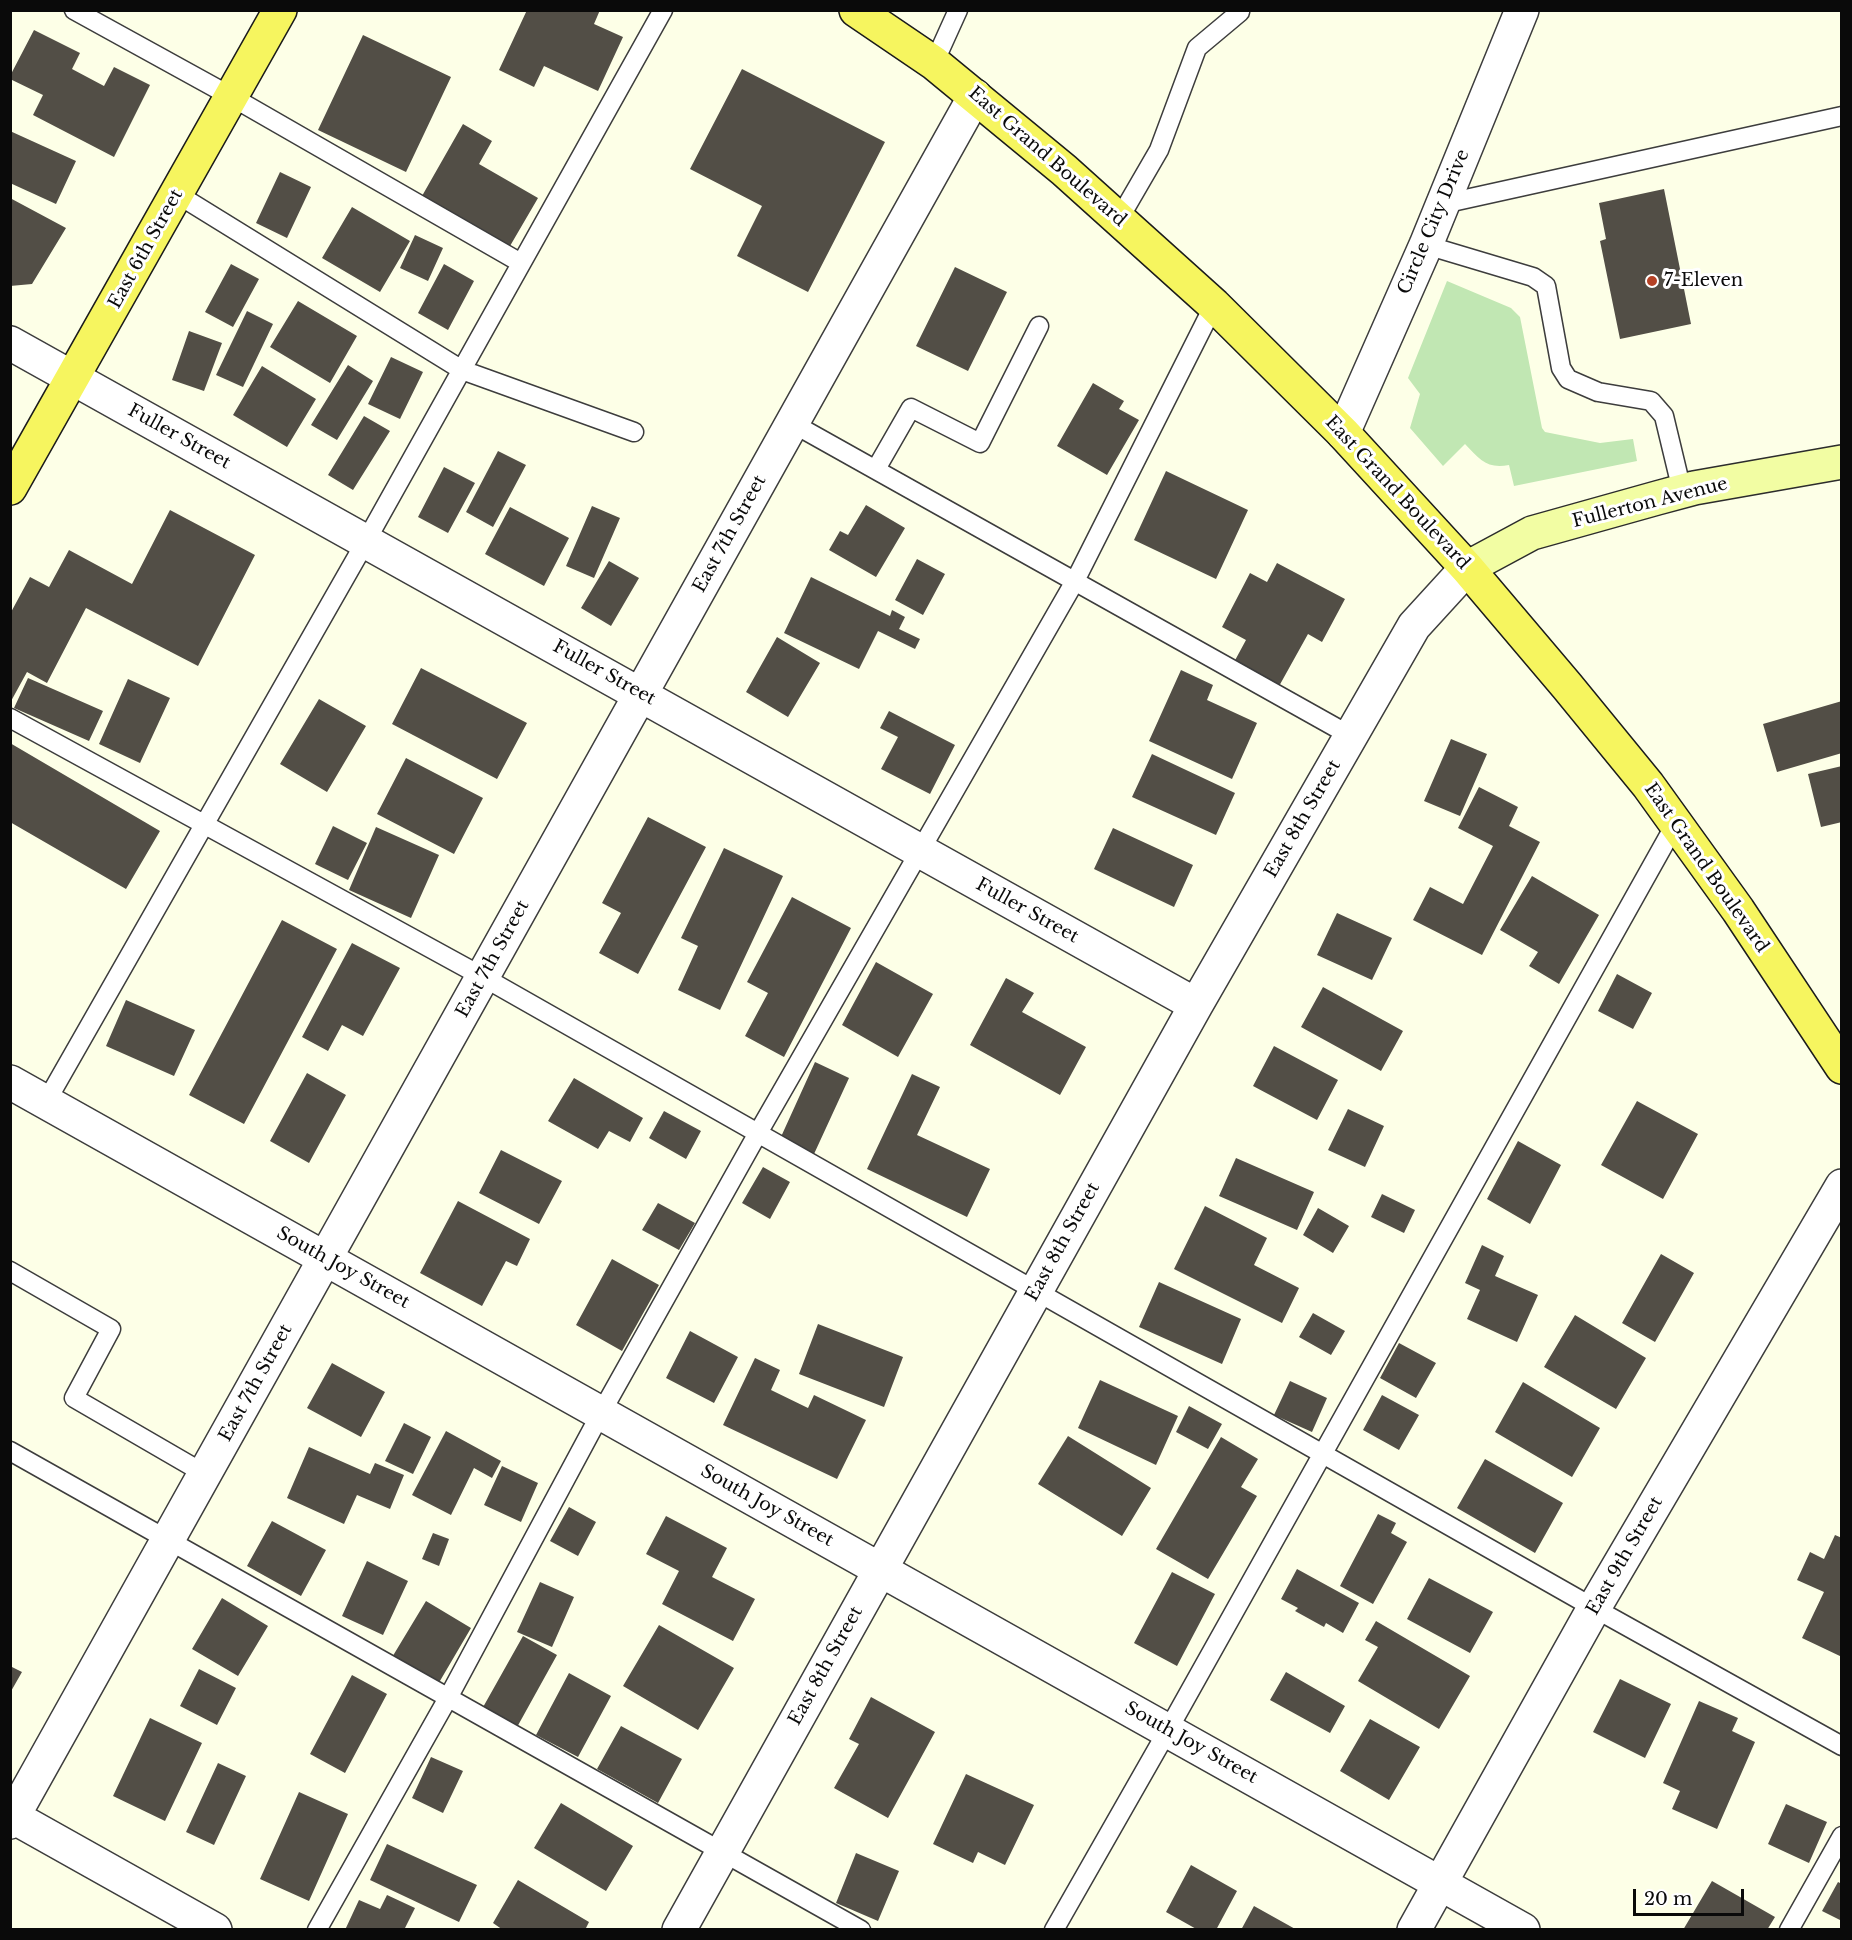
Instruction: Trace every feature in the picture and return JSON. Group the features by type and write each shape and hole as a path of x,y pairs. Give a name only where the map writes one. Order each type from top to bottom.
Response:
{"main road":[{"name":"East 6th Street","path":"10,488 280,10"},
{"name":"East Grand Boulevard","path":"856,10 934,63 1064,170 1214,305 1343,433 1467,568 1579,700 1676,823 1738,910 1842,1066"},
{"name":"Fullerton Avenue","path":"1467,568 1532,533 1682,491 1842,462"}],"street":[{"name":"Circle City Drive","path":"1343,433 1426,245 1522,10"},
{"name":"East 7th Street","path":"11,1818 975,96"},
{"name":"Fuller Street","path":"10,343 1196,1005"},
{"name":"East 8th Street","path":"679,1929 1196,1005 1414,626 1467,568"},
{"name":"South Joy Street","path":"10,1082 1523,1929"},
{"name":"East 9th Street","path":"1414,1929 1594,1608 1842,1186"},
{"path":"11,1818 215,1929"}],"lane":[{"path":"74,10 232,97 521,263"},
{"path":"46,1102 366,541 663,10"},
{"path":"934,63 958,10"},
{"path":"1119,219 1159,150 1197,48 1240,12"},
{"path":"1443,204 1842,116"},
{"path":"177,194 462,370 634,432"},
{"path":"1426,245 1533,277 1546,286 1560,368 1568,379 1598,393 1651,401 1664,416 1682,491"},
{"path":"317,1929 448,1698 601,1413 758,1133 1075,581 1214,305"},
{"path":"876,469 911,408 980,442 1039,326"},
{"path":"792,423 1351,736"},
{"path":"10,718 483,977 1594,1608 1842,1746"},
{"path":"1054,1929 1168,1730 1676,823"},
{"path":"10,1271 111,1329 74,1398 205,1474"},
{"path":"10,1451 861,1929"},
{"path":"1789,1929 1842,1836"}],"green space":[{"path":"1447,281 1511,308 1520,317 1542,428 1545,432 1600,443 1633,439 1637,461 1514,486 1509,465 1495,466 1484,462 1465,444 1443,466 1410,428 1420,394 1408,378"}],"building":[{"path":"527,10 600,10 594,24 623,37 598,91 544,66 534,87 499,70"},
{"path":"34,30 80,53 72,69 104,86 114,67 150,85 114,157 33,115 43,95 10,79"},
{"path":"363,35 451,77 406,172 318,130"},
{"path":"742,69 885,142 808,292 737,256 762,206 690,169"},
{"path":"463,124 492,141 479,164 538,198 510,246 422,196"},
{"path":"10,131 76,161 56,204 10,183"},
{"path":"280,172 311,187 287,238 256,223"},
{"name":"7-Eleven","path":"1664,189 1691,324 1620,339 1600,241 1606,239 1599,203"},
{"path":"10,198 66,228 32,284 10,286"},
{"path":"352,207 410,241 380,292 322,258"},
{"path":"415,235 443,248 428,281 400,268"},
{"path":"231,264 259,279 233,327 205,312"},
{"path":"444,264 474,281 448,330 418,313"},
{"path":"955,267 1007,292 968,371 916,346"},
{"path":"298,301 357,336 330,383 270,347"},
{"path":"247,311 273,324 243,387 216,375"},
{"path":"189,331 222,343 204,391 172,380"},
{"path":"391,357 423,372 400,419 368,404"},
{"path":"348,365 373,381 337,440 311,425"},
{"path":"262,366 316,399 287,447 233,415"},
{"path":"1093,383 1124,401 1119,409 1139,420 1107,475 1057,446"},
{"path":"364,416 390,431 353,490 328,475"},
{"path":"498,451 526,465 493,527 466,512"},
{"path":"444,467 475,483 448,533 418,517"},
{"path":"1166,471 1248,510 1216,579 1134,540"},
{"path":"866,505 905,528 876,577 829,550 840,531 848,535"},
{"path":"592,506 620,518 594,578 566,566"},
{"path":"510,507 569,538 544,586 485,554"},
{"path":"170,510 255,555 198,666 86,608 47,683 27,672 10,703 10,614 30,577 49,587 69,550 132,584"},
{"path":"917,559 945,574 923,615 895,600"},
{"path":"609,561 639,578 611,626 581,608"},
{"path":"1277,563 1345,599 1322,642 1308,634 1278,688 1233,664 1246,640 1222,627 1250,573 1267,582"},
{"path":"811,577 890,616 892,610 905,617 899,629 920,639 915,649 878,631 859,669 784,633"},
{"path":"777,637 820,663 788,717 746,692"},
{"path":"421,668 527,723 497,779 392,724"},
{"path":"1181,670 1213,685 1207,700 1257,723 1232,779 1149,741"},
{"path":"28,678 103,711 89,741 14,708"},
{"path":"128,679 170,698 140,763 99,744"},
{"path":"319,699 366,726 327,792 280,764"},
{"path":"1842,701 1842,753 1777,772 1763,724"},
{"path":"889,711 955,745 930,794 881,769 898,737 880,728"},
{"path":"1451,739 1487,754 1460,816 1424,801"},
{"path":"10,743 160,831 126,889 10,822"},
{"path":"1152,754 1235,793 1216,835 1132,797"},
{"path":"406,758 483,798 454,854 377,814"},
{"path":"1842,766 1842,822 1821,827 1808,774"},
{"path":"1479,787 1518,807 1509,826 1540,842 1482,955 1413,920 1430,887 1463,904 1493,846 1458,828"},
{"path":"648,817 706,847 638,974 599,953 621,913 602,903"},
{"path":"333,826 367,843 348,880 315,864"},
{"path":"376,827 439,855 411,918 349,890"},
{"path":"1113,828 1193,865 1174,907 1094,869"},
{"path":"724,848 783,876 720,1010 678,990 698,946 681,938"},
{"path":"1532,876 1599,915 1559,984 1529,966 1538,952 1500,930"},
{"path":"792,897 851,928 784,1057 745,1036 768,993 747,982"},
{"path":"1337,913 1392,938 1372,980 1317,955"},
{"path":"282,920 337,949 244,1124 189,1095"},
{"path":"352,943 400,968 363,1036 342,1025 328,1051 302,1037"},
{"path":"876,962 933,994 898,1057 842,1025"},
{"path":"1617,974 1652,993 1633,1029 1598,1011"},
{"path":"1006,978 1034,993 1022,1012 1086,1047 1060,1095 970,1045"},
{"path":"1323,987 1403,1031 1381,1071 1301,1027"},
{"path":"126,1000 195,1030 174,1076 106,1046"},
{"path":"1274,1046 1338,1080 1317,1120 1253,1086"},
{"path":"815,1062 849,1078 814,1154 780,1139"},
{"path":"307,1073 346,1095 309,1163 270,1141"},
{"path":"912,1074 940,1087 917,1135 990,1169 967,1217 867,1169"},
{"path":"574,1078 643,1118 630,1142 609,1131 598,1149 548,1121"},
{"path":"1637,1101 1698,1134 1663,1199 1601,1165"},
{"path":"1348,1109 1384,1126 1365,1167 1328,1150"},
{"path":"664,1111 701,1131 686,1159 649,1138"},
{"path":"1518,1141 1561,1165 1530,1224 1487,1199"},
{"path":"501,1150 562,1181 539,1224 479,1193"},
{"path":"1236,1158 1314,1192 1297,1230 1219,1196"},
{"path":"763,1167 790,1182 770,1219 742,1203"},
{"path":"1382,1194 1415,1210 1404,1233 1371,1217"},
{"path":"458,1201 530,1239 517,1266 506,1261 482,1306 420,1273"},
{"path":"658,1203 695,1223 679,1250 642,1230"},
{"path":"1205,1206 1267,1238 1254,1265 1299,1288 1282,1323 1174,1269"},
{"path":"1318,1208 1349,1226 1333,1253 1303,1235"},
{"path":"1482,1245 1504,1256 1495,1276 1538,1295 1517,1342 1467,1319 1480,1290 1465,1283"},
{"path":"1661,1254 1694,1273 1655,1342 1622,1323"},
{"path":"612,1259 659,1285 622,1351 576,1325"},
{"path":"1159,1282 1241,1319 1222,1364 1139,1327"},
{"path":"1313,1313 1345,1331 1331,1355 1299,1337"},
{"path":"1575,1315 1646,1358 1616,1409 1544,1367"},
{"path":"818,1324 903,1357 884,1407 799,1374"},
{"path":"690,1331 738,1357 714,1403 666,1378"},
{"path":"1399,1343 1436,1363 1416,1398 1380,1378"},
{"path":"755,1358 780,1370 771,1390 808,1408 814,1395 866,1420 837,1479 723,1425"},
{"path":"332,1363 385,1392 361,1437 307,1408"},
{"path":"1100,1380 1178,1416 1156,1465 1078,1428"},
{"path":"1290,1381 1327,1398 1312,1432 1274,1415"},
{"path":"1523,1382 1600,1428 1572,1477 1495,1432"},
{"path":"1382,1395 1419,1415 1399,1450 1363,1430"},
{"path":"1189,1406 1222,1424 1208,1449 1176,1432"},
{"path":"404,1423 431,1437 413,1474 385,1461"},
{"path":"446,1431 501,1461 492,1478 474,1468 451,1515 412,1495"},
{"path":"1068,1436 1151,1488 1122,1536 1038,1484"},
{"path":"1221,1437 1258,1459 1241,1487 1257,1496 1208,1579 1156,1549"},
{"path":"309,1447 370,1474 375,1463 404,1475 390,1509 357,1495 344,1524 287,1498"},
{"path":"1485,1459 1563,1503 1535,1553 1457,1508"},
{"path":"502,1466 538,1483 521,1522 484,1505"},
{"path":"569,1507 596,1522 578,1556 550,1541"},
{"path":"1378,1514 1396,1523 1391,1533 1407,1542 1373,1604 1340,1586"},
{"path":"666,1516 727,1548 712,1577 755,1599 733,1641 662,1604 679,1571 646,1554"},
{"path":"272,1521 326,1550 301,1596 247,1566"},
{"path":"433,1533 449,1539 439,1566 422,1559"},
{"path":"1835,1535 1842,1538 1842,1657 1802,1638 1824,1592 1797,1580 1810,1552 1824,1559"},
{"path":"367,1561 408,1581 383,1635 342,1616"},
{"path":"1297,1569 1359,1603 1343,1633 1326,1623 1324,1627 1295,1611 1298,1608 1281,1599"},
{"path":"1172,1572 1215,1594 1177,1666 1134,1643"},
{"path":"1429,1578 1493,1612 1470,1653 1407,1619"},
{"path":"540,1582 574,1597 552,1647 517,1632"},
{"path":"222,1598 268,1626 238,1676 192,1649"},
{"path":"426,1601 471,1628 437,1686 391,1659"},
{"path":"1376,1621 1470,1676 1439,1729 1358,1681 1378,1647 1365,1640"},
{"path":"659,1625 734,1668 698,1730 623,1686"},
{"path":"523,1636 557,1655 516,1729 482,1709"},
{"path":"10,1666 22,1672 10,1693"},
{"path":"199,1669 236,1688 217,1725 180,1706"},
{"path":"1286,1672 1345,1706 1330,1733 1270,1700"},
{"path":"569,1673 611,1696 578,1757 536,1735"},
{"path":"352,1675 387,1694 345,1773 310,1754"},
{"path":"1620,1679 1671,1704 1645,1758 1593,1732"},
{"path":"871,1697 935,1732 888,1818 834,1788 859,1744 849,1739"},
{"path":"1699,1701 1738,1718 1732,1731 1755,1742 1717,1829 1672,1809 1680,1791 1663,1783"},
{"path":"150,1718 202,1743 165,1821 113,1796"},
{"path":"1370,1719 1420,1747 1389,1800 1340,1771"},
{"path":"621,1726 682,1759 658,1803 597,1769"},
{"path":"431,1757 463,1771 443,1813 412,1798"},
{"path":"218,1763 246,1776 214,1845 186,1832"},
{"path":"966,1774 1034,1805 1005,1865 978,1852 973,1863 933,1844"},
{"path":"299,1792 348,1814 309,1901 260,1879"},
{"path":"561,1803 633,1846 606,1891 534,1848"},
{"path":"1786,1804 1827,1822 1809,1863 1768,1844"},
{"path":"387,1844 477,1885 459,1922 370,1880"},
{"path":"856,1853 899,1871 878,1921 836,1903"},
{"path":"1191,1865 1237,1891 1216,1930 1198,1930 1166,1912"},
{"path":"518,1880 589,1922 585,1930 503,1930 493,1923"},
{"path":"1712,1881 1775,1917 1767,1930 1683,1930"},
{"path":"1838,1882 1842,1884 1842,1921 1822,1911"},
{"path":"387,1895 415,1908 404,1930 345,1930 359,1900 380,1909"},
{"path":"1254,1906 1297,1930 1241,1930"}],"place":[{"name":"7-Eleven","path":"1652,281"}]}
